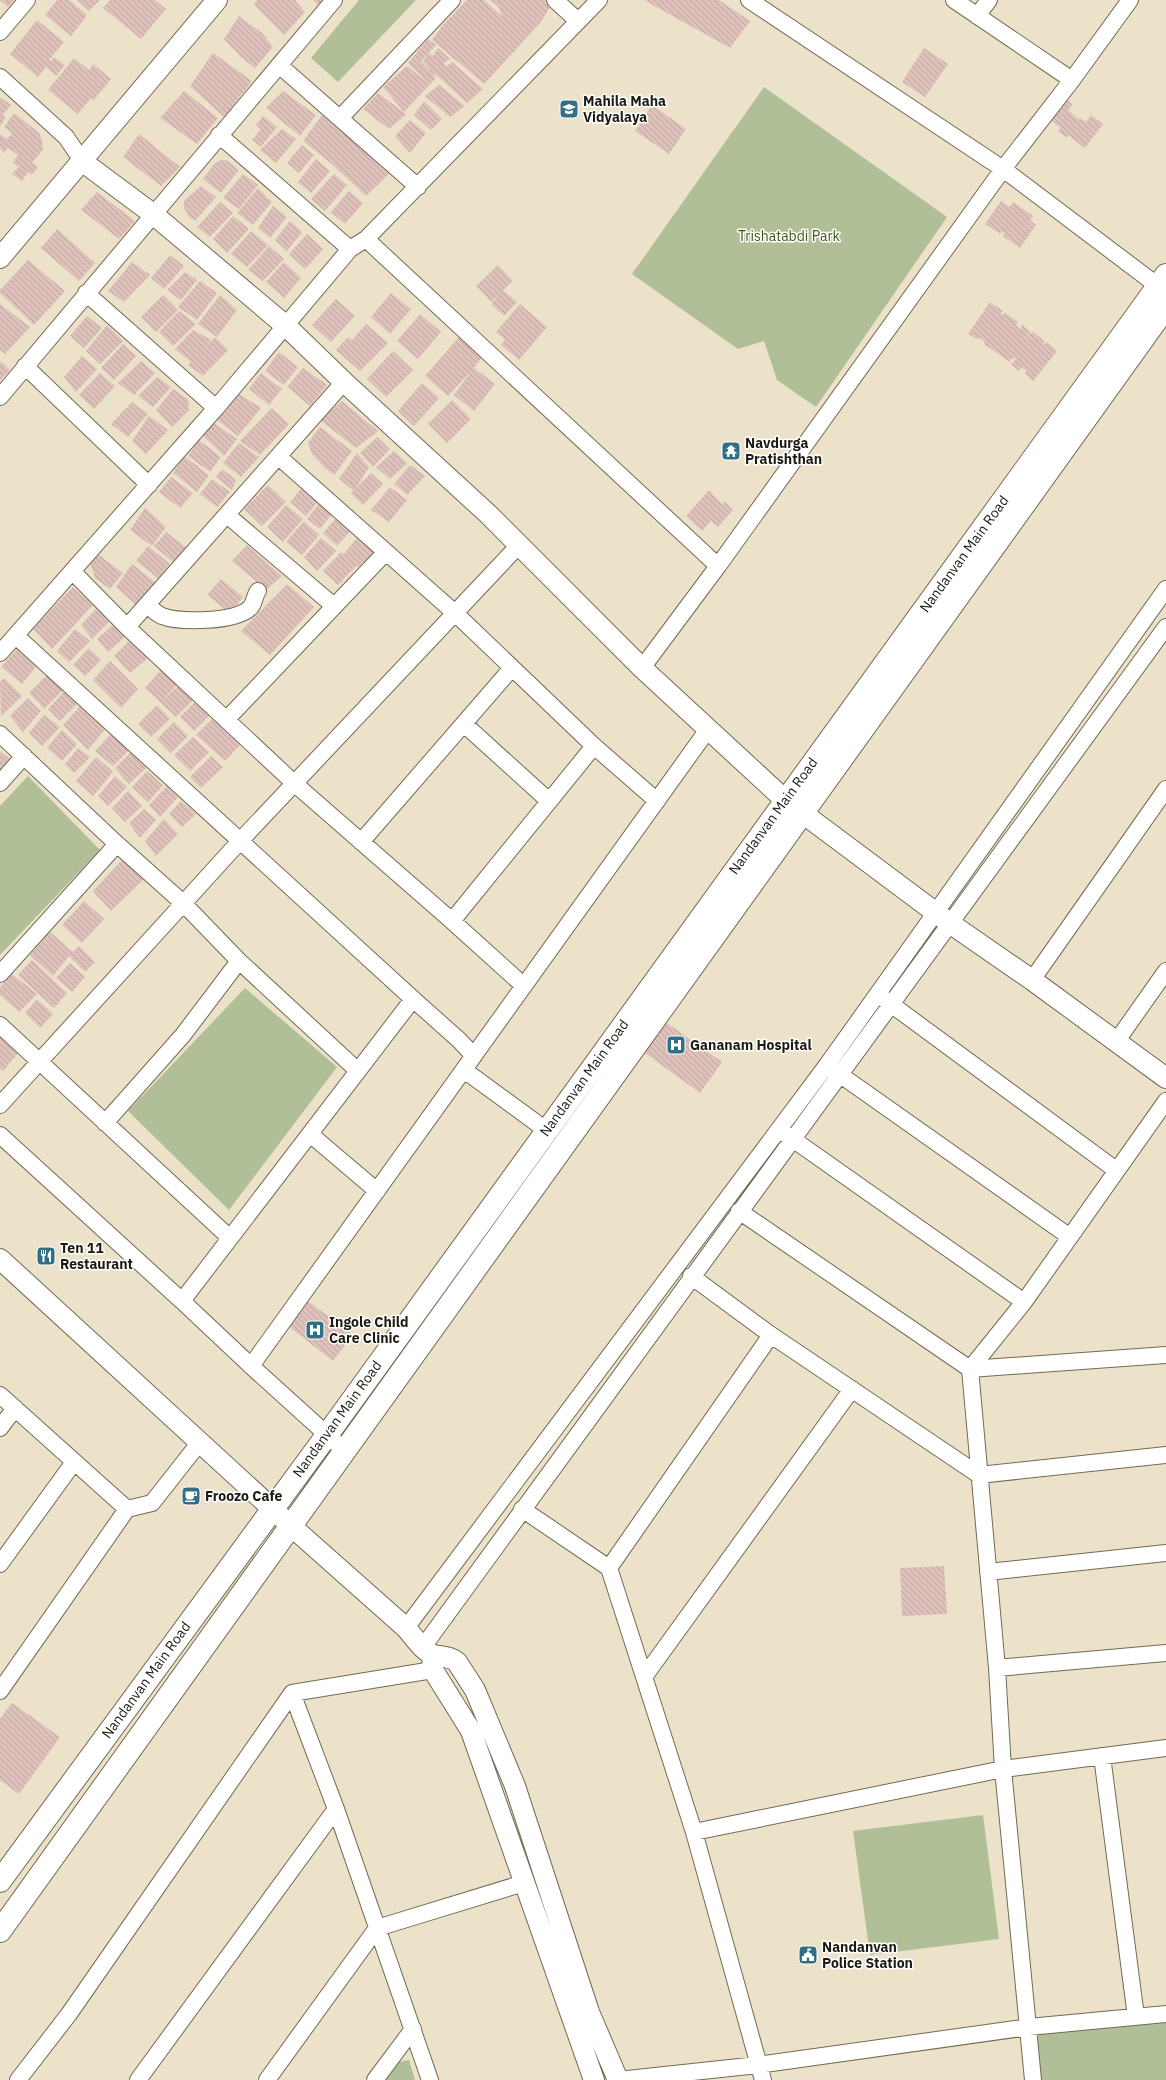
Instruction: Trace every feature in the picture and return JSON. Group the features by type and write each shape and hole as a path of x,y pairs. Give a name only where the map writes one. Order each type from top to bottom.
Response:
{"main road":[{"name":"Nandanvan Main Road","path":"0,1881 327,1435 785,800 1163,284"},
{"path":"0,1931 1166,307"}],"street":[{"path":"0,32 27,0"},
{"path":"0,258 83,162 217,0"},
{"path":"0,397 334,0"},
{"path":"340,118 452,0"},
{"path":"554,0 578,21"},
{"path":"0,653 216,408 350,249 366,239 418,187 599,0"},
{"path":"749,0 1003,169 1163,284"},
{"path":"954,0 1072,80"},
{"path":"977,16 988,0"},
{"path":"642,668 718,566 1003,169 1072,80 1130,0"},
{"path":"279,65 418,187"},
{"path":"0,77 66,137 83,162 153,214 286,326 344,382 488,513 642,668 709,728 785,800 943,918 1032,980 1166,1078"},
{"path":"219,135 350,249"},
{"path":"366,239 718,566"},
{"path":"86,293 216,408"},
{"path":"25,366 149,485"},
{"path":"127,628 344,382"},
{"path":"279,457 456,614 594,746 657,801"},
{"path":"227,515 334,606"},
{"path":"0,1105 240,841 520,545"},
{"path":"226,720 386,552"},
{"path":"73,572 127,628 295,784 524,986"},
{"path":"147,605 160,615 169,618 218,620 242,613 250,608 258,591"},
{"path":"429,1657 522,1509 691,1276 892,1005 943,918 1165,593"},
{"path":"406,1628 779,1130 877,994 943,918 1166,627"},
{"path":"16,636 459,1040 474,1056"},
{"path":"361,842 512,668"},
{"path":"464,724 549,801"},
{"path":"251,1366 709,728"},
{"path":"0,734 117,844 184,903 239,961 358,1071"},
{"path":"452,921 594,746"},
{"path":"0,783 24,756"},
{"path":"1032,980 1166,789"},
{"path":"0,974 117,844"},
{"path":"105,1123 183,1035 239,961"},
{"path":"1116,1042 1166,971"},
{"path":"877,994 1116,1170"},
{"path":"182,1301 413,999"},
{"path":"0,1025 230,1238"},
{"path":"827,1065 1070,1237"},
{"path":"464,1070 546,1130"},
{"path":"1033,2080 1003,1769 997,1668 978,1475 970,1369 1024,1302 1166,1101"},
{"path":"779,1130 1024,1302"},
{"path":"310,1134 377,1191"},
{"path":"0,1135 251,1366 345,1450"},
{"path":"739,1211 970,1369 1166,1354"},
{"path":"0,1259 291,1526 406,1628 429,1657 471,1730 594,2080"},
{"path":"691,1276 771,1335 978,1475 1166,1455"},
{"path":"608,1568 771,1335"},
{"path":"644,1677 852,1389"},
{"path":"0,1395 127,1509"},
{"path":"0,1428 15,1408"},
{"path":"0,1691 127,1509 152,1503 200,1442"},
{"path":"0,1564 74,1462"},
{"path":"522,1509 608,1568 694,1832 760,2073"},
{"path":"988,1572 1166,1553"},
{"path":"997,1668 1166,1653"},
{"path":"18,2080 74,2008 292,1693 429,1657 453,1658 476,1690 515,1786 589,2012 618,2080 760,2073 1029,2027 1166,2014"},
{"path":"292,1693 336,1809 430,2080"},
{"path":"694,1832 1003,1769 1166,1748"},
{"path":"1102,1756 1136,2017"},
{"path":"138,2080 336,1809"},
{"path":"267,2080 377,1928 524,1883"},
{"path":"376,2080 412,2029"}],"green space":[{"path":"359,0 416,0 338,82 311,58"},
{"name":"Trishatabdi Park","path":"764,87 947,217 816,407 777,380 764,341 738,349 632,274"},
{"path":"28,776 100,850 0,955 0,806"},
{"path":"245,988 337,1067 229,1210 128,1111"},
{"path":"983,1815 999,1939 870,1955 853,1831"},
{"path":"1166,2015 1166,2080 1034,2080 1029,2027"},
{"path":"409,2060 415,2080 385,2080 398,2062"}],"building":[{"path":"0,0 14,0 8,7"},
{"path":"57,0 69,0 87,15 71,36 45,15"},
{"path":"77,0 100,0 89,11"},
{"path":"110,0 155,0 166,9 141,39 103,8"},
{"path":"257,0 295,0 305,12 284,35 254,5"},
{"path":"313,0 323,0 319,6"},
{"path":"467,0 484,0 502,16 498,6 490,0 554,0 541,22 484,84 432,40 443,25"},
{"path":"644,0 719,0 750,21 730,48"},
{"path":"239,16 262,33 273,47 255,68 240,56 224,39"},
{"path":"37,20 64,42 49,60 51,61 54,57 65,65 56,76 46,67 38,77 10,54"},
{"path":"428,39 436,45 421,61 436,78 404,112 383,87 407,66 428,83 408,63"},
{"path":"438,48 450,59 444,63 446,67 452,62 483,89 467,103 440,78 431,72 423,61 429,53 433,56"},
{"path":"924,48 948,64 925,97 902,82"},
{"path":"213,53 252,81 224,117 190,86"},
{"path":"74,58 89,70 93,64 111,79 94,100 91,98 78,114 48,90"},
{"path":"439,85 465,106 450,117 425,96"},
{"path":"184,91 218,118 197,144 160,118"},
{"path":"283,91 316,115 300,136 266,108"},
{"path":"378,93 406,114 389,129 363,109"},
{"path":"0,97 11,105 3,114 5,118 0,127"},
{"path":"1063,97 1073,104 1068,110 1079,120 1080,118 1086,122 1091,115 1103,124 1085,148 1069,136 1066,137 1058,131 1061,128 1047,118"},
{"path":"424,101 442,119 431,130 414,115"},
{"path":"652,105 686,129 669,154 635,131"},
{"path":"14,113 39,133 43,149 32,163 38,167 32,175 28,172 22,181 12,174 19,167 13,163 18,155 8,148 4,153 0,149 0,134 7,139 12,133 4,127"},
{"path":"322,115 375,157 390,173 366,196 332,164 303,141"},
{"path":"263,116 277,127 261,147 252,140 261,129 256,125"},
{"path":"410,120 426,133 410,153 395,136"},
{"path":"282,129 296,139 276,163 260,150"},
{"path":"139,134 180,167 161,186 123,157"},
{"path":"302,145 314,155 299,173 287,163"},
{"path":"316,159 330,171 311,193 298,182"},
{"path":"222,160 228,161 239,170 221,193 203,179 215,163"},
{"path":"243,174 258,185 239,209 223,198"},
{"path":"334,174 347,185 325,211 311,199"},
{"path":"201,186 216,197 195,221 188,216 184,207 184,201"},
{"path":"258,188 272,202 253,225 237,213"},
{"path":"349,191 363,203 345,224 331,212"},
{"path":"97,192 135,221 119,239 81,210"},
{"path":"1001,201 1010,207 1013,202 1033,216 1030,220 1036,225 1020,248 1003,236 1005,233 1001,231 1000,234 985,224"},
{"path":"220,202 233,213 210,237 197,227"},
{"path":"273,206 287,217 270,238 258,228"},
{"path":"233,216 249,229 227,253 213,239"},
{"path":"290,221 302,232 287,251 275,240"},
{"path":"57,229 95,263 79,281 41,248"},
{"path":"251,231 268,245 247,267 231,254"},
{"path":"307,234 323,249 305,269 289,254"},
{"path":"269,246 284,259 263,281 248,270"},
{"path":"170,255 184,266 164,289 151,278"},
{"path":"28,260 65,291 34,325 0,293 0,290"},
{"path":"132,262 150,275 124,302 108,291"},
{"path":"284,262 301,278 284,298 266,282"},
{"path":"498,265 513,281 503,290 517,302 504,316 491,304 501,292 491,302 476,286"},
{"path":"185,272 197,280 181,300 167,290"},
{"path":"200,281 217,293 197,320 178,307"},
{"path":"391,293 411,309 390,334 371,317"},
{"path":"163,295 178,310 156,332 141,317"},
{"path":"220,295 237,310 217,337 198,324"},
{"path":"336,299 355,316 331,342 312,325"},
{"path":"990,302 1003,311 1001,313 1003,315 1005,313 1018,322 1016,325 1021,330 1022,324 1030,332 1023,340 1032,331 1044,341 1043,343 1045,344 1047,342 1057,351 1033,381 1025,374 1026,371 1022,367 1019,371 1011,364 1017,358 1011,359 1010,362 984,344 985,342 980,338 977,339 968,334"},
{"path":"0,304 30,327 5,354 0,350"},
{"path":"520,304 547,327 519,360 501,345 505,340 496,332"},
{"path":"179,311 196,324 173,346 159,332"},
{"path":"420,314 441,332 418,359 397,341"},
{"path":"87,316 102,328 84,348 70,336"},
{"path":"366,324 388,343 360,371 336,350 348,337 352,340"},
{"path":"107,325 123,341 100,364 86,351"},
{"path":"193,330 211,340 202,351 215,337 228,350 203,376 188,365 191,362 175,349"},
{"path":"459,337 482,357 474,368 495,384 474,411 454,395 472,370 448,396 425,376"},
{"path":"123,344 136,356 114,380 101,368"},
{"path":"393,351 413,370 386,397 367,379"},
{"path":"279,352 298,367 284,385 265,371"},
{"path":"82,356 97,369 76,392 64,377"},
{"path":"0,361 10,370 0,380"},
{"path":"141,361 155,373 134,395 118,383"},
{"path":"303,368 327,385 310,406 287,387"},
{"path":"100,373 115,386 94,409 79,395"},
{"path":"261,373 282,389 269,405 249,389"},
{"path":"157,377 171,387 153,407 138,396"},
{"path":"422,383 439,398 414,426 398,411"},
{"path":"173,389 188,399 189,410 172,427 156,410"},
{"path":"238,393 261,408 238,436 217,420"},
{"path":"452,400 471,419 447,443 428,424"},
{"path":"342,401 378,431 356,448 320,420"},
{"path":"132,402 148,414 128,437 111,424"},
{"path":"272,408 289,424 260,455 240,441"},
{"path":"149,416 168,430 146,454 132,441"},
{"path":"214,423 237,439 224,456 203,436"},
{"path":"320,427 352,451 334,475 312,454 308,443"},
{"path":"377,437 390,449 373,467 360,453"},
{"path":"199,440 221,457 210,472 188,456"},
{"path":"239,443 259,457 241,477 223,463"},
{"path":"394,451 407,463 390,479 376,467"},
{"path":"357,453 369,467 354,491 339,479"},
{"path":"184,456 209,475 197,492 173,473"},
{"path":"410,465 425,476 407,495 394,484"},
{"path":"222,469 236,480 232,490 216,477"},
{"path":"371,473 383,484 363,505 351,493"},
{"path":"171,477 193,493 180,508 159,492"},
{"path":"212,479 230,492 217,507 200,494"},
{"path":"305,484 321,498 306,516 290,502"},
{"path":"268,485 286,502 262,526 244,509"},
{"path":"390,487 407,500 389,522 371,510"},
{"path":"709,490 722,504 725,502 733,510 718,527 711,521 702,531 686,516"},
{"path":"321,501 334,511 320,529 307,519"},
{"path":"286,505 303,519 283,542 267,527"},
{"path":"145,508 166,527 152,546 130,530"},
{"path":"339,515 353,528 337,546 323,533"},
{"path":"304,521 319,535 302,555 286,542"},
{"path":"166,532 187,548 173,562 154,546"},
{"path":"360,534 376,550 358,567 356,566 338,585 323,571 341,552 344,554"},
{"path":"321,538 336,551 317,571 304,557"},
{"path":"247,545 282,576 266,590 232,561"},
{"path":"148,546 170,564 158,578 136,561"},
{"path":"99,555 123,573 110,589 95,578 89,560"},
{"path":"132,564 156,583 137,606 116,587"},
{"path":"221,579 243,597 230,613 207,595"},
{"path":"287,584 314,607 270,655 241,631"},
{"path":"73,587 93,605 52,649 33,629"},
{"path":"97,608 110,621 92,639 81,625"},
{"path":"113,625 126,636 108,652 97,639"},
{"path":"75,629 90,641 69,662 57,651"},
{"path":"130,640 148,658 130,673 114,656"},
{"path":"19,647 38,664 22,684 1,667"},
{"path":"89,648 101,660 85,676 73,665"},
{"path":"110,661 138,689 121,708 93,680"},
{"path":"163,667 180,681 162,701 181,683 195,698 176,717 145,688"},
{"path":"48,674 63,690 44,709 29,693"},
{"path":"4,678 22,696 1,716 0,682"},
{"path":"64,692 77,704 60,721 48,709"},
{"path":"28,698 41,711 23,732 10,716"},
{"path":"197,700 211,714 194,731 180,717"},
{"path":"81,705 105,729 88,750 63,725"},
{"path":"157,705 170,719 151,737 138,724"},
{"path":"44,715 60,727 42,746 29,733"},
{"path":"214,717 242,743 225,761 196,735"},
{"path":"174,722 188,736 171,753 157,739"},
{"path":"62,730 77,744 62,761 47,748"},
{"path":"111,734 129,750 113,766 95,751"},
{"path":"193,737 209,752 190,771 174,755"},
{"path":"78,748 90,757 74,773 65,764"},
{"path":"0,751 10,759 0,771"},
{"path":"131,752 146,768 129,784 115,768"},
{"path":"211,756 223,767 201,788 190,777"},
{"path":"96,757 113,772 93,796 76,781"},
{"path":"147,771 163,785 148,802 132,787"},
{"path":"115,776 127,787 108,806 98,796"},
{"path":"167,786 178,797 160,817 149,805"},
{"path":"128,791 142,806 125,822 112,808"},
{"path":"181,801 196,814 182,827 169,814"},
{"path":"144,809 156,820 140,838 129,823"},
{"path":"164,819 178,834 156,856 145,841"},
{"path":"124,858 145,878 111,911 93,891"},
{"path":"84,901 104,919 82,943 62,925"},
{"path":"50,932 73,952 79,946 95,962 85,972 69,956 53,976 30,955"},
{"path":"32,960 67,993 54,1008 18,975"},
{"path":"70,963 85,977 72,992 56,978"},
{"path":"12,974 37,994 19,1012 0,995 0,987"},
{"path":"37,999 53,1014 40,1028 25,1013"},
{"path":"663,1020 722,1062 700,1093 641,1050"},
{"path":"0,1034 21,1050 3,1071 0,1068"},
{"path":"308,1301 353,1335 333,1361 288,1326"},
{"path":"944,1566 947,1614 902,1616 900,1568"},
{"path":"12,1703 60,1737 19,1794 0,1780 0,1719"}],"place":[{"name":"Mahila Maha Vidyalaya","path":"569,109"},
{"name":"Navdurga Pratishthan","path":"731,451"},
{"name":"Gananam Hospital","path":"676,1045"},
{"name":"Ten 11 Restaurant","path":"46,1256"},
{"name":"Ingole Child Care Clinic","path":"315,1330"},
{"name":"Froozo Cafe","path":"191,1496"},
{"name":"Nandanvan Police Station","path":"808,1955"}]}
